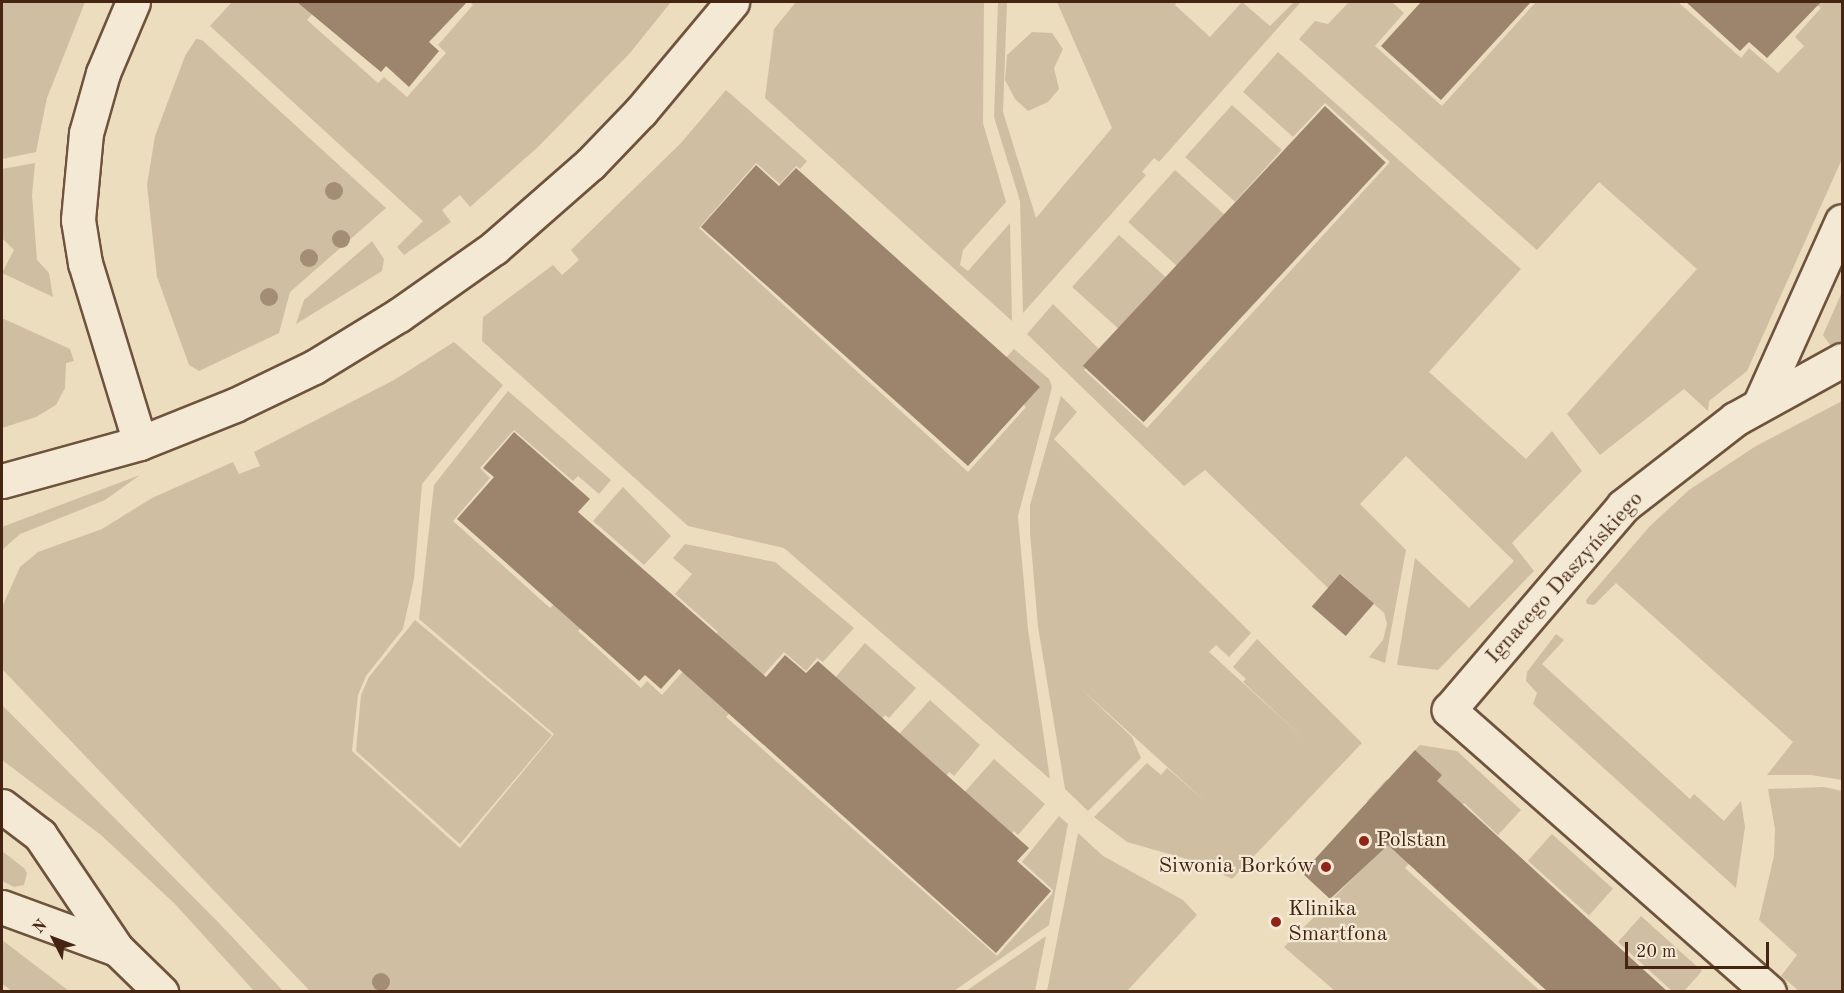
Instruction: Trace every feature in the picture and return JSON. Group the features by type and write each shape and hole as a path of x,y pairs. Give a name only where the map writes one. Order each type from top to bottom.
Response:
{"street":[{"path":"133,2 103,73 88,123 80,164 78,220 85,263 140,443"},
{"path":"2,481 140,443 181,428 314,367 406,310 494,248 615,138 732,2"},
{"path":"1761,401 1842,221"},
{"name":"Ignacego Daszyńskiego","path":"1769,992 1449,710 1623,506 1672,465 1761,401 1842,360"},
{"path":"2,806 40,835 117,949 161,992"},
{"path":"2,907 117,949"}],"shaded area":[{"path":"2,2 85,2 47,98 36,152 2,159"},
{"path":"232,2 323,2 307,20 378,83 384,77 407,97 446,53 438,45 473,5 470,2 671,2 630,53 538,147 470,207 460,195 442,210 451,222 404,255 397,247 423,221 210,26"},
{"path":"796,2 984,2 983,123 1006,202 963,250 960,265 968,271 1010,223 1012,321 765,98 774,29"},
{"path":"998,2 1007,2 1003,112 1036,218 1112,128 1057,2 1177,2 1175,5 1210,37 1242,2 1270,26 1294,2 1300,3 1159,162 1154,158 1142,172 1146,175 1023,313 1020,201 994,117"},
{"path":"1349,2 1392,2 1404,13 1375,46 1442,106 1536,2 1678,2 1741,58 1749,48 1778,73 1804,46 1795,37 1821,8 1813,2 1842,2 1842,159 1747,371 1709,401 1708,411 1684,389 1600,455 1567,414 1697,269 1599,182 1537,250 1299,39 1315,21 1328,24"},
{"path":"1032,32 1052,33 1063,49 1054,68 1059,89 1048,102 1028,111 1015,99 1005,80 1007,55"},
{"path":"196,39 202,40 386,208 290,292 279,333 199,371 189,365 157,277 147,185 155,136 185,56"},
{"path":"1278,52 1521,269 1429,372 1526,459 1552,431 1582,471 1512,543 1534,571 1438,670 1397,665 1415,558 1469,608 1514,561 1406,456 1360,504 1406,550 1385,663 1369,657 1383,640 1387,624 1384,613 1341,574 1328,588 1205,470 1184,486 1027,334 1053,304 1101,351 1084,370 1147,428 1390,162 1325,103 1293,137 1243,92"},
{"path":"726,90 807,161 800,169 796,166 780,184 756,163 699,228 968,472 1026,407 991,374 1014,349 1049,379 1052,387 1018,516 1028,629 1050,779 784,548 688,526 482,341 483,317 553,265 562,275 579,260 571,250 681,143"},
{"path":"1232,105 1282,150 1235,202 1185,157"},
{"path":"35,163 32,195 37,260 49,273 53,297 2,273 14,250 2,238 2,169"},
{"path":"1175,170 1226,216 1179,268 1128,222"},
{"path":"1119,235 1168,279 1121,331 1072,287"},
{"path":"372,241 384,259 382,271 296,324 304,300"},
{"path":"1842,292 1842,343 1830,345 1823,335"},
{"path":"2,318 70,349 74,361 66,363 65,388 56,405 36,417 2,428"},
{"path":"454,342 503,385 422,484 414,579 403,629 366,676 358,695 352,751 460,848 554,734 419,619 434,485 508,391 611,480 599,494 578,476 573,481 514,430 480,468 490,478 453,521 550,608 557,602 584,625 578,631 641,688 647,681 662,695 718,632 675,594 692,574 673,558 685,544 775,562 854,628 823,662 817,658 806,671 784,652 726,717 997,956 1052,894 1053,890 1022,862 1059,816 1068,824 1049,925 954,991 310,991 2,669 2,607 20,567 38,552 102,529 152,498 233,462 239,474 260,466 254,452 394,380"},
{"path":"1061,396 1077,412 1054,439 1251,633 1229,657 1216,645 1209,652 1311,745 1243,682 1246,679 1233,667 1257,639 1362,743 1232,879 1197,862 1127,842 1094,817 1147,763 1161,775 1167,768 1206,802 1078,686 1132,737 1141,758 1088,811 1065,789 1038,627 1030,533 1030,505"},
{"path":"1842,401 1842,780 1811,775 1767,775 1793,742 1616,583 1594,605 1587,604 1586,600 1650,526 1689,490 1756,446"},
{"path":"140,475 105,500 20,534 2,550 2,527"},
{"path":"623,487 671,536 644,565 593,521"},
{"path":"415,620 552,735 460,844 356,751 361,695 369,677"},
{"path":"1556,634 1564,640 1542,664 1690,799 1694,794 1724,821 1741,801 1745,827 1736,888 1533,704 1537,693 1526,681 1527,672"},
{"path":"865,643 916,688 889,718 885,715 874,728 827,687"},
{"path":"930,700 980,745 954,776 949,772 939,785 891,743"},
{"path":"2,705 219,923 283,991 254,991 175,904 101,835 2,760"},
{"path":"1420,745 1457,751 1521,810 1498,835 1464,803 1405,868 1540,991 1335,991 1284,947 1400,831 1367,801 1387,779 1414,806 1442,775 1415,750"},
{"path":"994,759 1045,804 1018,835 1014,831 1002,844 956,802"},
{"path":"1824,787 1842,791 1842,991 1799,991 1781,976 1797,955 1759,920 1774,856 1775,829 1768,789"},
{"path":"1078,833 1103,856 1183,900 1197,915 1127,991 1047,991"},
{"path":"1552,834 1613,889 1589,916 1528,861"},
{"path":"2,851 24,868 27,873 24,885 14,887 2,881"},
{"path":"1641,916 1702,971 1684,991 1672,991 1618,942"},
{"path":"1046,936 1035,991 966,991"},
{"path":"2,940 69,991 12,991 2,984"}],"building":[{"path":"297,2 467,2 429,42 439,51 409,87 386,66 381,72"},
{"path":"1421,2 1531,2 1441,100 1381,46"},
{"path":"1686,2 1821,2 1767,58 1749,42 1740,51"},
{"path":"1325,106 1386,163 1144,422 1083,366"},
{"path":"756,165 779,186 796,168 1040,387 968,466 701,227"},
{"path":"514,432 590,499 578,512 766,677 785,655 806,673 818,661 1029,848 1017,861 1051,891 996,953 679,669 661,689 645,675 639,681 457,519 494,477 483,468"},
{"path":"1340,574 1374,604 1346,636 1312,606"},
{"path":"1415,750 1442,775 1437,781 1668,992 1548,992 1388,845 1330,899 1302,873"}],"place":[{"name":"Polstan","path":"1364,841"},
{"name":"Siwonia Borków","path":"1326,867"},
{"name":"Klinika Smartfona","path":"1276,922"}]}
